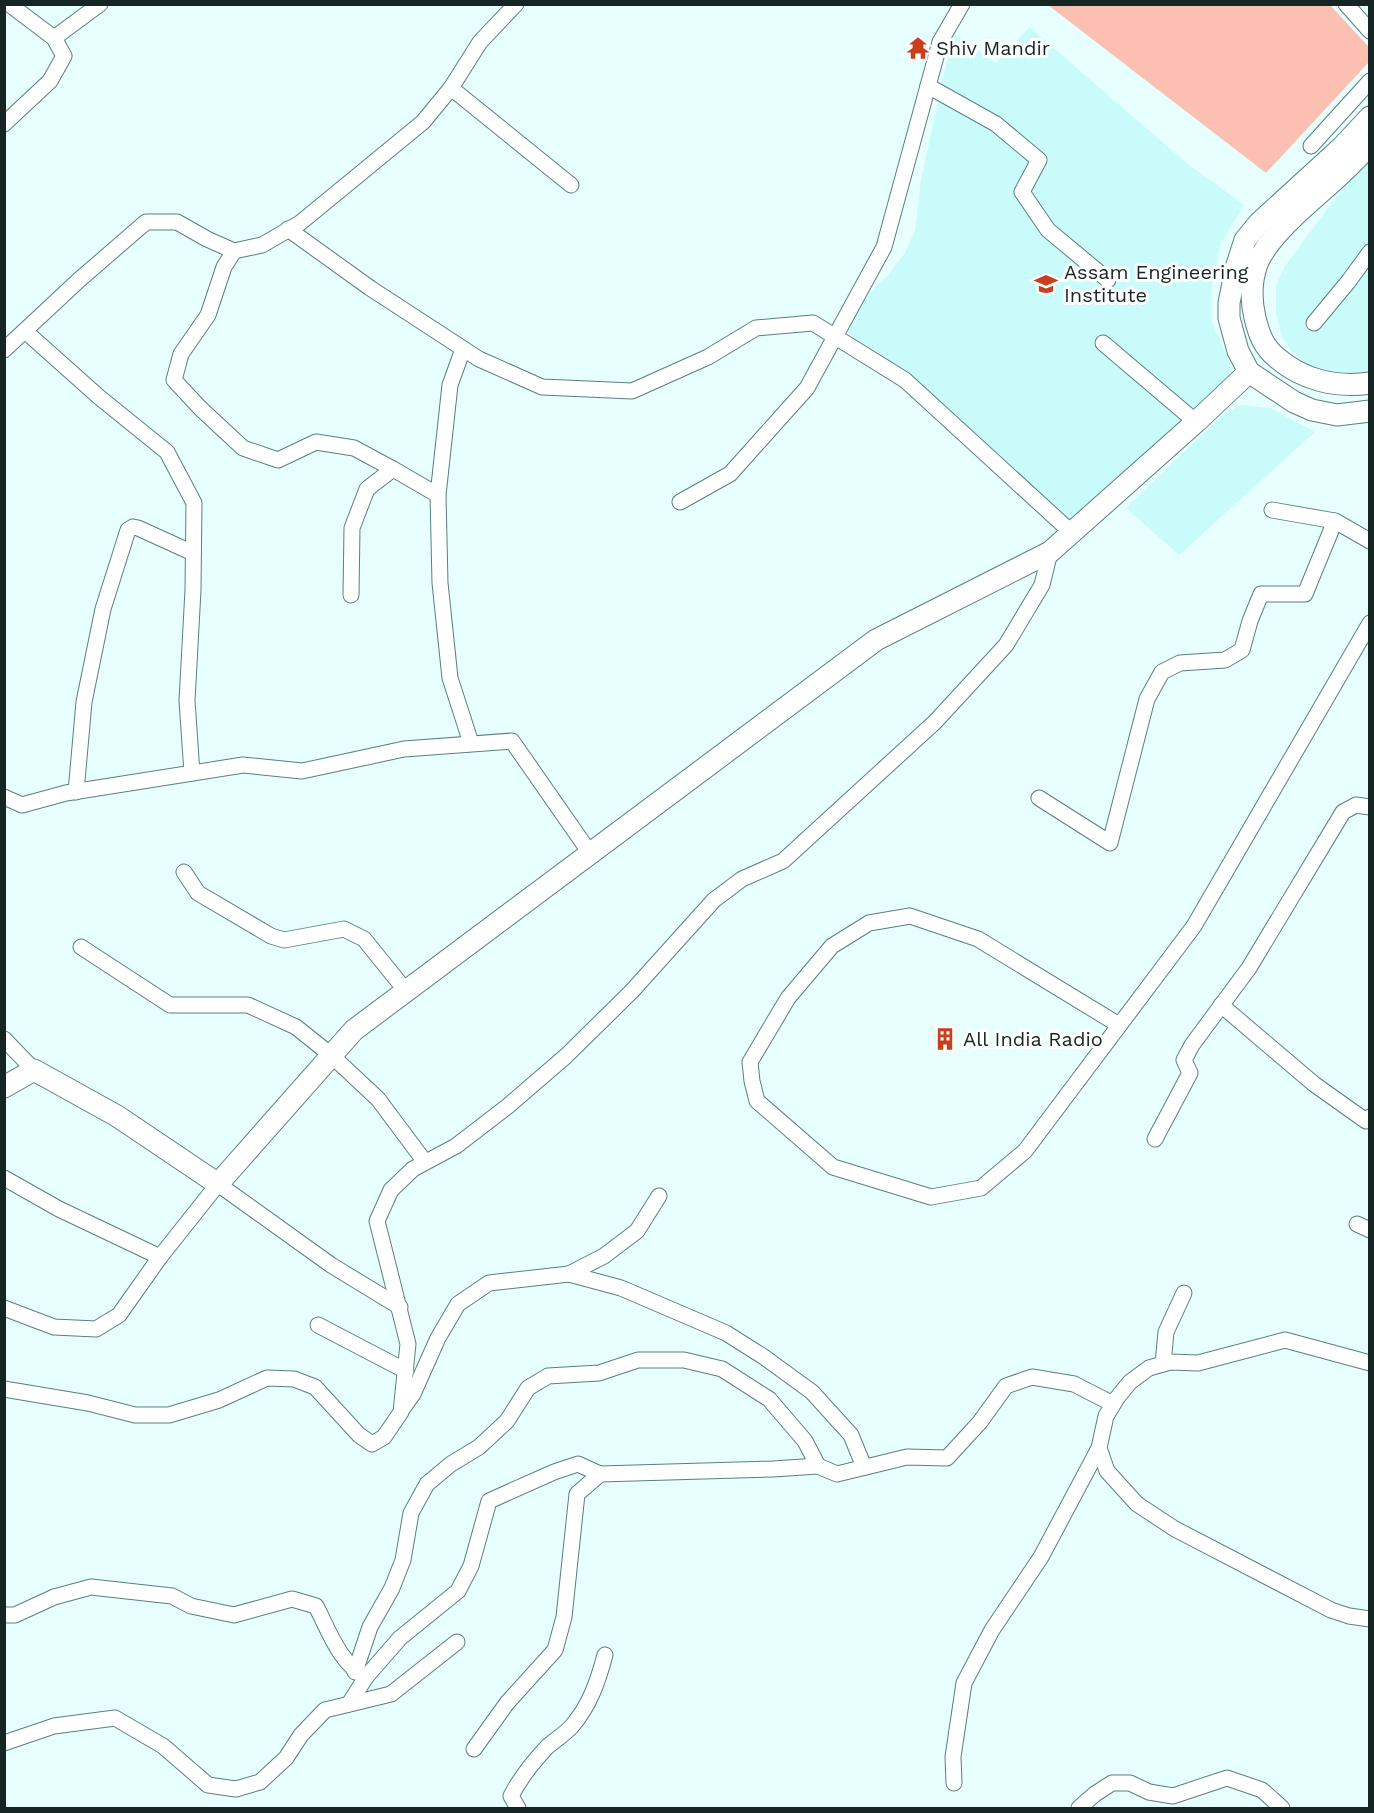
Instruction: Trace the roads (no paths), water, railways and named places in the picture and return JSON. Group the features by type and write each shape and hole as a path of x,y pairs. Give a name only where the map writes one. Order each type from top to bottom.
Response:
{"street":[{"path":"4,124 50,81 64,56 54,38 9,4"},
{"path":"54,38 100,4"},
{"path":"4,350 146,222 177,222 207,239 234,250 262,245 300,222 423,122 451,88 480,42 516,4"},
{"path":"680,502 730,474 807,388 884,247 940,42 962,4"},
{"path":"1347,4 1370,31"},
{"path":"1311,146 1370,81"},
{"path":"928,86 996,124 1039,160 1022,192 1048,230 1108,280"},
{"path":"451,88 571,185"},
{"path":"1370,117 1342,147 1259,223 1245,240 1236,268 1229,303 1229,318 1238,351 1249,372 1294,402 1312,410 1337,415 1370,411"},
{"path":"1370,145 1293,217 1273,240 1258,263 1253,283 1253,309 1259,333 1266,348 1278,360 1317,381 1340,385 1370,383"},
{"path":"288,229 370,288 479,359 542,387 632,391 708,357 756,328 813,323 905,380 1071,532"},
{"path":"234,250 224,267 208,315 181,354 174,380 243,448 278,460 316,442 354,448 438,495"},
{"path":"1314,323 1370,252"},
{"path":"25,331 99,398 167,452 194,503 193,590 187,701 192,773"},
{"path":"1102,343 1196,422"},
{"path":"463,349 450,385 438,495 440,583 450,678 471,743"},
{"path":"4,1308 54,1327 96,1329 119,1315 160,1257 218,1184 354,1030 876,640 1050,552 1249,372"},
{"path":"351,595 352,528 367,489 393,469"},
{"path":"1272,510 1335,521 1370,541"},
{"path":"1039,798 1110,843 1147,699 1162,672 1180,663 1225,660 1242,650 1261,594 1305,594 1335,521"},
{"path":"76,792 84,702 103,609 128,530 133,526 193,553"},
{"path":"401,1412 408,1344 377,1221 391,1190 413,1169 456,1146 566,1056 632,991 714,900 742,879 783,861 935,722 1006,645 1042,585 1050,552"},
{"path":"1119,1024 978,939 910,916 869,923 832,946 788,998 750,1062 752,1081 757,1101 834,1167 931,1197 981,1188 1025,1151 1194,926 1370,623"},
{"path":"4,797 22,805 76,792 243,765 302,771 405,749 512,741 590,853"},
{"path":"1155,1139 1190,1073 1184,1060 1188,1052 1249,968 1343,812 1356,805 1370,807"},
{"path":"184,872 198,893 271,936 284,940 344,929 364,939 406,991"},
{"path":"81,947 170,1005 248,1005 296,1027 331,1055 378,1099 425,1162"},
{"path":"1221,1005 1314,1084 1366,1121 1370,1117"},
{"path":"4,1039 34,1070 117,1116 218,1184 331,1265 400,1308"},
{"path":"4,1087 34,1070"},
{"path":"4,1178 59,1209 160,1257"},
{"path":"4,1389 88,1403 135,1415 169,1414 219,1400 267,1378 294,1378 315,1387 359,1435 372,1444 384,1437 413,1394 438,1338 459,1304 489,1283 569,1274 604,1256 637,1231 659,1196"},
{"path":"569,1274 621,1288 726,1334 764,1357 812,1392 851,1435 864,1467"},
{"path":"1163,1364 1166,1332 1184,1293"},
{"path":"318,1325 406,1371"},
{"path":"954,1783 953,1757 964,1683 992,1630 1041,1557 1099,1448 1106,1416 1130,1382 1149,1368 1170,1362 1198,1363 1285,1340 1370,1363"},
{"path":"349,1704 360,1674 370,1627 392,1588 403,1560 411,1513 427,1484 451,1464 479,1447 507,1421 528,1388 548,1376 599,1373 638,1360 684,1360 722,1369 769,1399 805,1441 818,1466"},
{"path":"360,1674 458,1591 471,1566 489,1501 554,1472 578,1464 600,1474 818,1466 837,1474 907,1457 947,1458 980,1422 1006,1386 1032,1377 1074,1384 1113,1404"},
{"path":"1099,1448 1107,1471 1137,1504 1175,1529 1330,1610 1370,1619"},
{"path":"474,1749 507,1703 555,1650 564,1617 577,1494 600,1474"},
{"path":"4,1616 15,1615 54,1597 91,1587 172,1596 191,1606 234,1615 292,1599 316,1606 337,1647 360,1674"},
{"path":"4,1743 54,1726 115,1718 163,1746 208,1785 236,1789 260,1782 286,1758 301,1735 325,1710 391,1694 457,1642"},
{"path":"518,1809 511,1796 519,1780 547,1747 571,1727 586,1706 597,1684 605,1654"},
{"path":"1079,1809 1095,1794 1112,1783 1130,1783 1149,1792 1173,1796 1227,1778 1262,1790 1282,1809"}],"place":[{"name":"Shiv Mandir","path":"918,48"},
{"name":"Assam Engineering Institute","path":"1046,284"},
{"name":"All India Radio","path":"945,1039"}]}
